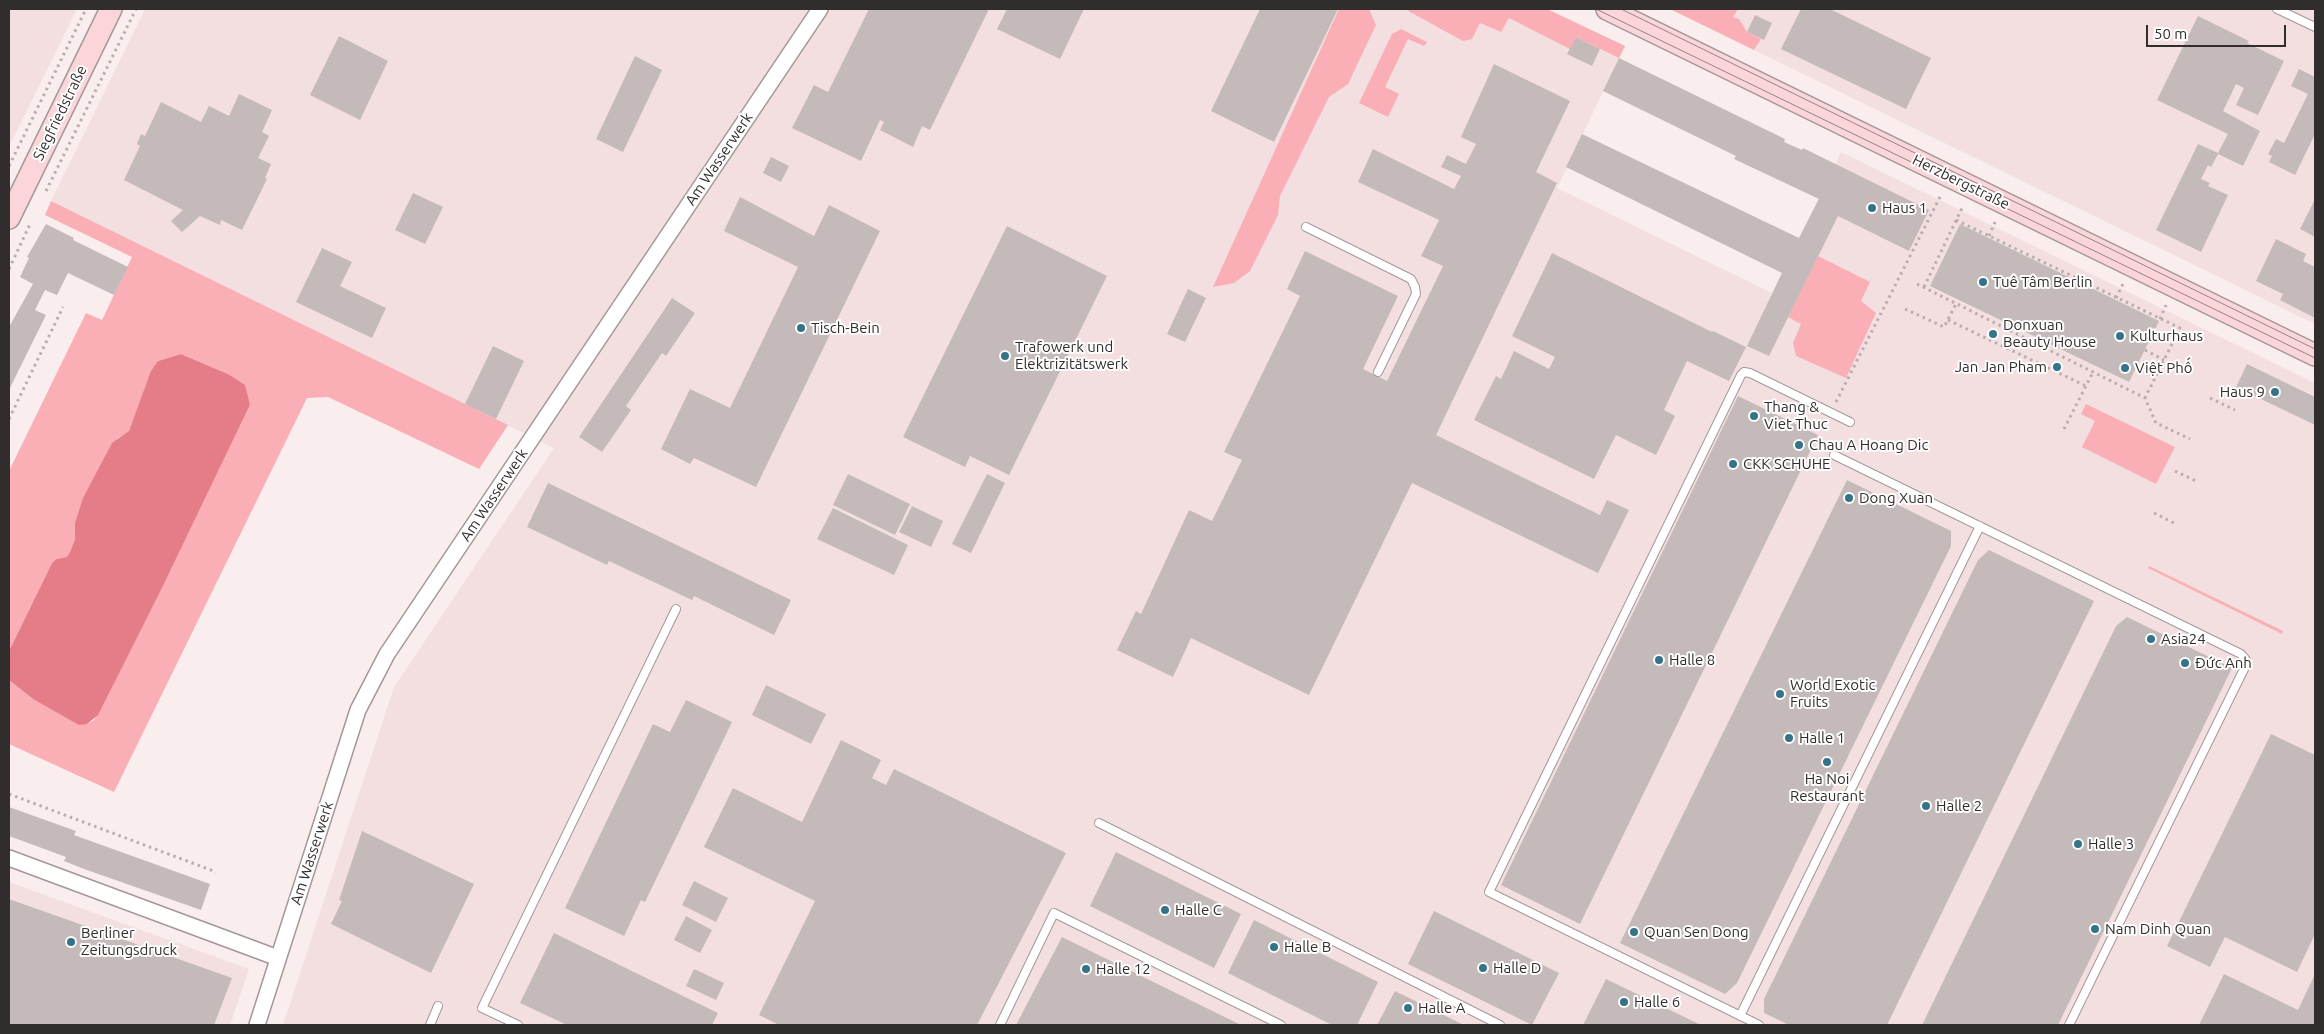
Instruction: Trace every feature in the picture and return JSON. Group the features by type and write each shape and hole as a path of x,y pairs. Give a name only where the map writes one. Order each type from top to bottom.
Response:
{"street":[{"name":"Siegfriedstraße","path":"9,218 112,9"},
{"name":"Am Wasserwerk","path":"257,1025 358,710 387,654 820,9"},
{"name":"Herzbergstraße","path":"1607,9 2315,355"},
{"path":"9,858 278,958"}],"lane":[{"path":"2277,9 2315,27"},
{"path":"1306,227 1410,279 1415,286 1416,294 1378,372"},
{"path":"1759,1025 1490,892 1744,372 1750,373 1850,422"},
{"path":"1834,455 2241,654 2246,660 2245,667 2069,1025"},
{"path":"1740,1016 1980,526"},
{"path":"518,1025 482,1008 676,608"},
{"path":"1099,823 1500,1025"},
{"path":"1000,1025 1054,913 1281,1025"},
{"path":"430,1025 438,1006"}],"path":[{"path":"9,166 86,9"},
{"path":"44,196 136,9"},
{"path":"1831,412 1941,195"},
{"path":"1924,287 1962,206"},
{"path":"9,268 32,220"},
{"path":"1956,220 2180,328 2145,398"},
{"path":"1989,236 1995,222"},
{"path":"1918,284 2145,398 2156,423 2190,439"},
{"path":"2116,298 2122,284"},
{"path":"1906,309 1944,327 1956,304"},
{"path":"2160,319 2166,306"},
{"path":"9,419 63,307"},
{"path":"1948,320 2086,386"},
{"path":"2145,350 2164,360"},
{"path":"2064,429 2093,372"},
{"path":"2210,398 2235,410"},
{"path":"2175,471 2196,481"},
{"path":"2154,513 2176,524"},
{"path":"9,794 216,872"}],"shaded area":[{"path":"9,9 77,9 9,147"},
{"path":"145,9 1547,9 1625,46 1557,188 1772,293 1841,152 2315,383 2315,1025 283,1025 394,687 554,448 51,201"},
{"path":"1339,9 1369,9 1376,25 1348,84 1329,97 1280,196 1278,215 1250,271 1234,283 1213,287"},
{"path":"1407,9 1547,9 1625,46 1619,58 1576,37 1570,49 1509,18 1501,32 1480,23 1472,39 1463,41"},
{"path":"1670,9 2315,9 2315,324 1754,50"},
{"path":"1670,9 1738,9 1733,17 1739,19 1747,32 1761,39 1754,50"},
{"path":"1401,29 1427,42 1424,46 1408,39 1385,87 1399,94 1388,117 1359,103 1392,34"},
{"path":"51,201 508,425 479,469 328,397 307,398 114,792 9,744 9,680 33,699 87,724 94,720 163,586 250,405 242,385 228,374 181,354 158,361 129,431 126,435 118,438 75,523 75,539 70,552 67,557 56,559 52,563 9,651 9,471 86,313 102,320 132,257 45,215"},
{"path":"1818,256 1870,282 1861,301 1876,313 1846,378 1796,356 1793,343 1801,324 1788,317"},
{"path":"181,354 228,374 245,385 250,405 163,586 98,715 87,724 79,725 33,699 9,680 9,651 52,563 56,559 67,557 70,552 75,539 75,523 83,498 112,443 129,431 151,371 158,361"},
{"path":"2086,404 2175,447 2156,484 2082,447 2095,421 2081,414"},
{"path":"2149,566 2283,631 2282,634 2148,568"},
{"name":"Berliner Zeitungsdruck","path":"9,882 249,969 230,1025 9,1025"}],"building":[{"path":"869,9 989,9 930,130 922,126 913,147 880,130 884,122 880,120 861,161 792,128 814,85 828,92"},
{"path":"1007,9 1084,9 1060,59 997,29"},
{"path":"1260,9 1338,9 1274,142 1211,111"},
{"path":"1801,9 1830,9 1931,58 1906,109 1781,49"},
{"path":"1755,15 1772,23 1764,40 1747,32"},
{"path":"2198,16 2284,61 2258,115 2236,105 2244,88 2236,84 2223,111 2260,131 2243,166 2218,154 2211,167 2208,165 2201,179 2210,183 2208,186 2228,195 2201,252 2156,230 2198,144 2218,153 2228,134 2157,100"},
{"path":"339,36 388,61 360,120 310,95"},
{"path":"1576,37 1600,49 1592,66 1567,54"},
{"path":"635,56 662,70 623,152 596,139"},
{"path":"1619,58 1785,139 1784,142 1802,150 1803,148 1929,210 1909,251 1838,216 1769,356 1747,346 1782,273 1566,167 1582,134 1799,238 1819,199 1734,159 1736,156 1603,91"},
{"path":"1494,64 1570,101 1536,172 1557,183 1436,435 1600,515 1607,500 1629,510 1598,573 1412,483 1309,695 1191,638 1173,677 1117,650 1136,611 1141,614 1189,510 1212,521 1242,460 1224,452 1300,296 1287,289 1305,251 1398,296 1363,369 1387,381 1443,266 1421,256 1439,220 1358,182 1373,149 1454,189 1461,176 1441,167 1447,155 1466,164 1476,144 1461,137"},
{"path":"2299,69 2315,77 2315,134 2295,175 2269,162 2272,156 2268,154 2276,139 2284,143 2308,94 2291,86"},
{"path":"239,94 272,110 262,132 269,136 258,158 271,164 265,178 267,179 242,230 221,220 220,225 200,216 182,232 171,221 183,210 124,180 140,146 137,144 141,134 145,136 161,102 201,122 209,106 229,116"},
{"path":"771,157 789,166 781,182 763,173"},
{"path":"413,193 443,207 425,244 395,230"},
{"name":"Tisch-Bein","path":"740,197 814,236 829,205 880,231 756,487 694,458 690,464 661,449 690,389 730,408 798,267 724,231"},
{"path":"2315,199 2315,237 2300,229"},
{"path":"46,224 74,238 73,240 128,267 114,295 68,273 57,295 45,290 35,310 46,315 9,390 9,327 33,284 20,277 29,258 27,257"},
{"path":"1960,224 2159,321 2129,382 1930,286"},
{"name":"Trafowerk und Elektrizitätswerk","path":"1007,226 1107,276 1009,475 970,456 965,467 903,437"},
{"path":"2276,239 2306,254 2303,261 2315,267 2315,318 2280,300 2283,294 2256,281"},
{"path":"322,248 352,262 340,286 386,308 372,338 296,302"},
{"path":"1552,253 1746,347 1729,381 1687,361 1664,410 1675,416 1656,455 1616,435 1594,479 1474,420 1496,376 1501,379 1514,351 1549,369 1555,357 1512,336"},
{"path":"1188,289 1206,298 1185,342 1167,334"},
{"path":"672,298 695,313 666,356 662,353 626,406 631,410 602,452 579,437"},
{"path":"493,346 524,361 496,419 465,404"},
{"name":"Haus 9","path":"2247,364 2315,397 2315,425 2236,387"},
{"name":"Halle 8","path":"1738,396 1818,435 1580,924 1501,885"},
{"path":"848,474 910,504 895,535 833,505"},
{"path":"987,474 1005,483 971,553 952,544"},
{"name":"Halle 1","path":"1847,480 1951,531 1951,546 1737,983 1725,994 1620,943"},
{"path":"548,483 791,600 774,635 694,596 692,600 609,561 607,565 527,527"},
{"path":"912,506 943,521 931,547 899,532"},
{"path":"833,508 908,545 894,575 817,539"},
{"name":"Halle 2","path":"1989,550 2094,601 1887,1025 1789,1025 1764,1013 1764,999 1978,560"},
{"name":"Halle 3","path":"2127,617 2232,668 2058,1025 1922,1025 2116,626"},
{"path":"766,685 826,714 811,744 752,715"},
{"path":"686,700 732,722 645,902 641,900 624,936 565,908 653,724 670,732"},
{"path":"2271,734 2315,755 2315,934 2297,972 2225,937 2210,967 2167,946"},
{"path":"841,740 881,760 872,778 886,785 894,769 1066,853 977,1025 779,1025 759,1015 815,901 704,847 733,788 802,822"},
{"path":"9,807 76,831 74,835 210,884 201,910 84,869 64,861 66,857 9,836"},
{"path":"362,831 474,884 431,973 331,924 342,901 339,900"},
{"name":"Halle C","path":"1116,852 1241,914 1214,968 1090,906"},
{"path":"694,881 728,898 716,922 682,905"},
{"name":"Berliner Zeitungsdruck","path":"9,899 232,978 214,1025 9,1025"},
{"name":"Halle D","path":"1434,911 1559,973 1532,1025 1408,964"},
{"path":"686,916 712,930 700,953 674,940"},
{"name":"Halle B","path":"1254,920 1378,982 1357,1025 1332,1025 1228,973"},
{"path":"554,933 718,1013 712,1025 567,1025 520,1003"},
{"name":"Halle 12","path":"1062,937 1241,1025 1016,1025"},
{"path":"694,969 724,983 716,1000 686,986"},
{"path":"2224,974 2298,1010 2315,974 2315,1025 2199,1025"},
{"name":"Halle 6","path":"1606,979 1701,1025 1583,1025"},
{"name":"Halle A","path":"1395,991 1464,1025 1377,1025"}],"tram line":[{"path":"1596,9 2315,358"},
{"path":"1621,9 2315,349"}],"place":[{"name":"Haus 1","path":"1872,208"},
{"name":"Tuê Tâm Berlin","path":"1983,282"},
{"name":"Tisch-Bein","path":"801,328"},
{"name":"Donxuan Beauty House","path":"1993,334"},
{"name":"Kulturhaus","path":"2120,336"},
{"name":"Trafowerk und Elektrizitätswerk","path":"1005,356"},
{"name":"Jan Jan Pham","path":"2057,367"},
{"name":"Việt Phố","path":"2125,368"},
{"name":"Haus 9","path":"2275,392"},
{"name":"Thang & Viet Thuc","path":"1754,416"},
{"name":"Chau A Hoang Dic","path":"1799,445"},
{"name":"CKK SCHUHE","path":"1733,464"},
{"name":"Dong Xuan","path":"1849,498"},
{"name":"Asia24","path":"2151,639"},
{"name":"Halle 8","path":"1659,660"},
{"name":"Đức Anh","path":"2185,663"},
{"name":"World Exotic Fruits","path":"1780,694"},
{"name":"Halle 1","path":"1789,738"},
{"name":"Ha Noi Restaurant","path":"1827,762"},
{"name":"Halle 2","path":"1926,806"},
{"name":"Halle 3","path":"2078,844"},
{"name":"Halle C","path":"1165,910"},
{"name":"Nam Dinh Quan","path":"2095,929"},
{"name":"Quan Sen Dong","path":"1634,932"},
{"name":"Berliner Zeitungsdruck","path":"71,942"},
{"name":"Halle B","path":"1274,947"},
{"name":"Halle D","path":"1483,968"},
{"name":"Halle 12","path":"1086,969"},
{"name":"Halle 6","path":"1624,1002"},
{"name":"Halle A","path":"1408,1008"}]}
